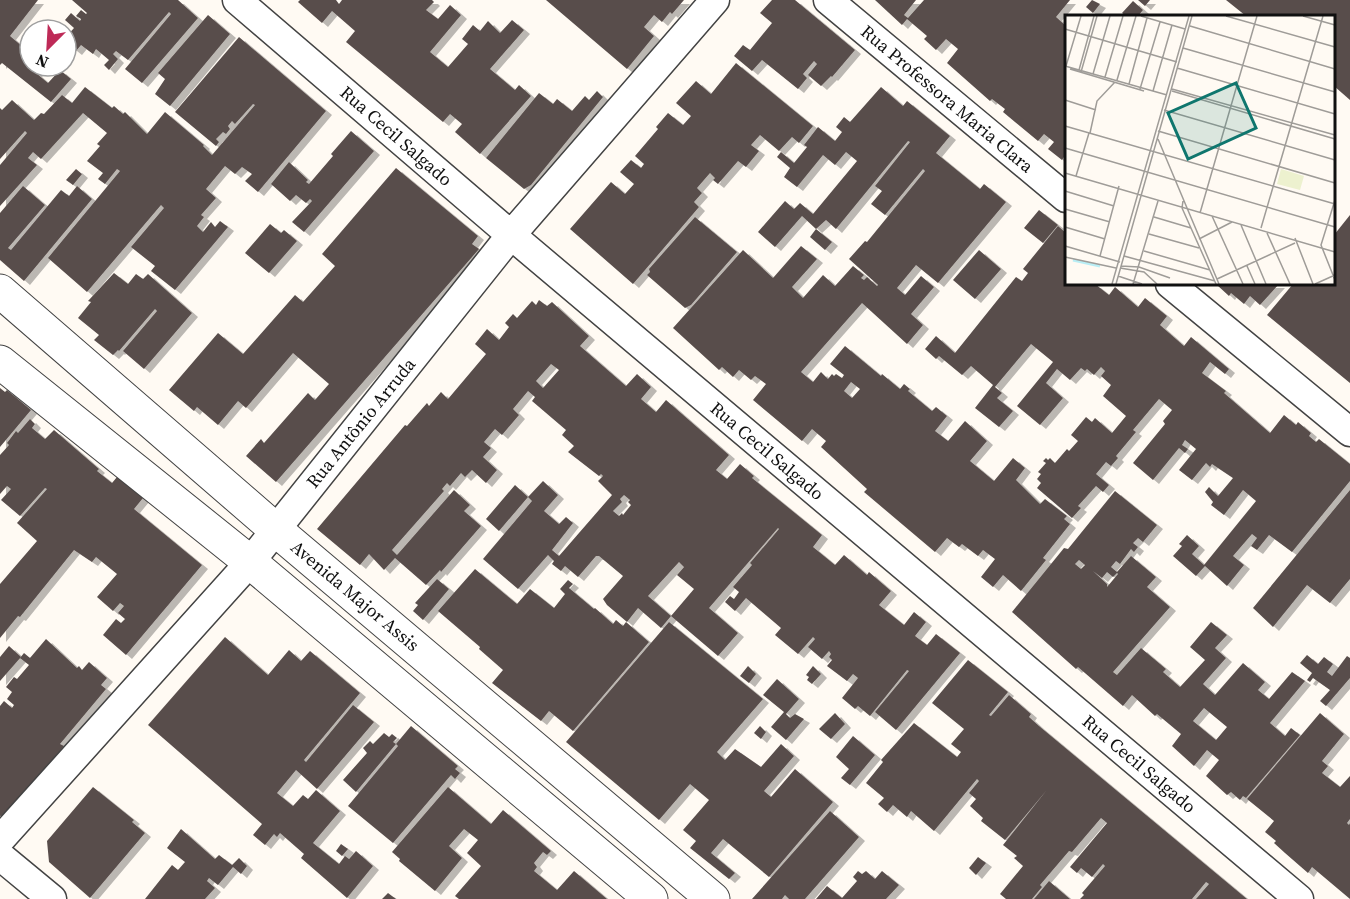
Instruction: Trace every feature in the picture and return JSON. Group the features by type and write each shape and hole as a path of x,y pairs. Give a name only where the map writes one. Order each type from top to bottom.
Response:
{"street":[{"name":"Rua Cecil Salgado","path":"237,0 511,235 1299,899"},
{"name":"Rua Antônio Arruda","path":"0,840 250,562 511,235 715,0"},
{"name":"Rua Professora Maria Clara","path":"828,0 1065,197"},
{"path":"1171,285 1350,432"},
{"name":"Avenida Major Assis","path":"0,291 276,530 713,899"},
{"path":"0,362 250,562 651,899"},
{"path":"0,856 51,899"}],"building":[{"path":"0,0 38,0 24,18 18,18 18,26 10,36 18,43 18,76 2,63 0,65"},
{"path":"72,0 178,0 198,18 142,83 125,69 171,14 169,12 128,60 116,51 113,54 118,59 109,70 104,65 109,60 96,49 93,54 81,45 78,49 78,19 80,21 81,19 76,16 81,10 87,13"},
{"path":"300,0 336,0 339,4 342,0 432,0 434,2 426,10 438,19 450,5 461,15 430,52 448,67 468,44 462,39 473,25 480,31 488,21 500,33 512,20 524,30 490,69 515,90 519,85 531,96 480,154 455,132 462,124 450,114 443,122 346,42 355,31 332,11 322,23 298,2"},
{"path":"546,0 684,0 662,22 654,15 644,27 654,36 627,69"},
{"path":"772,0 795,0 855,50 832,77 821,86 808,75 817,64 814,61 803,74 807,78 798,89 762,60 752,71 734,56 743,45 750,50 772,23 760,13"},
{"path":"875,0 916,0 904,15 908,18 924,0 1070,0 1056,17 1065,25 1065,156 1062,160 1048,149 1054,142 1044,134 1038,141 1003,112 1005,109 992,99 990,101 947,63 958,49 946,39 936,50 924,39 927,36 907,19 902,25"},
{"path":"1092,0 1100,4 1093,13 1086,7"},
{"path":"1138,0 1150,0 1145,6"},
{"path":"1226,0 1350,0 1350,100 1335,87 1335,15 1245,15"},
{"path":"1133,1 1143,10 1139,15 1122,13"},
{"path":"71,13 77,18 67,18"},
{"path":"208,15 230,34 170,106 155,94 165,79 158,73"},
{"path":"239,37 326,111 258,192 245,181 252,174 242,167 235,174 225,166 206,189 216,198 201,215 204,217 197,226 203,232 211,222 215,227 220,221 228,227 175,290 151,271 155,266 131,247 164,208 161,205 87,292 48,258 120,171 117,169 105,184 98,179 103,173 87,161 100,146 97,144 107,133 83,113 41,159 33,152 28,158 37,165 0,206 0,165 27,133 25,131 0,159 0,108 2,110 12,100 34,120 41,113 44,114 62,95 72,103 85,87 112,108 114,106 123,114 125,112 147,134 165,112 204,145 212,155 255,105 253,104 235,124 232,121 226,134 223,132 216,139 219,142 216,146 175,112"},
{"path":"736,63 813,126 799,143 792,137 779,151 760,135 751,145 759,151 746,167 738,161 718,184 710,173 697,188 702,193 694,202 699,207 633,284 570,229 611,182 625,194 634,184 620,172 631,160 641,168 644,164 635,156 658,129 656,127 668,113 683,125 691,116 676,103 696,81 711,94"},
{"path":"21,78 42,78 48,83 53,78 71,79 51,102"},
{"path":"881,87 903,106 907,101 950,136 936,153 980,189 984,184 1006,202 938,283 916,265 897,288 905,295 921,276 934,287 911,314 923,325 907,344 862,303 801,372 813,382 821,372 828,379 832,374 842,378 844,375 830,364 845,346 900,389 904,384 910,389 908,391 932,411 936,407 947,416 935,431 948,441 965,421 987,441 970,461 994,481 1013,458 1025,468 1016,480 1040,504 1045,499 1067,516 1064,519 1070,524 1043,558 1046,560 1021,591 1003,575 993,587 981,577 995,559 983,550 978,556 962,544 959,547 947,538 935,552 864,492 867,489 821,447 826,441 812,429 802,441 753,400 766,384 755,376 751,380 739,370 733,377 722,367 719,370 673,328 743,250 773,278 801,246 817,259 792,287 803,298 823,275 835,286 853,266 864,275 861,278 864,280 867,277 878,285 849,259 865,241 867,242 925,171 923,169 885,215 871,204 882,191 875,186 910,142 908,141 836,229 826,220 816,229 802,216 775,247 758,232 785,201 794,209 800,203 813,214 857,161 846,152 835,165 823,155 797,187 784,177 790,168 777,157 781,152 794,163 807,147 804,145 818,127 835,141 842,132 836,127 844,117 850,122","holes":["851,382 860,389 852,398 844,391"]},
{"path":"597,91 603,97 531,185 524,189 486,158 539,93 553,104 557,99 572,111 585,96 589,100"},
{"path":"351,131 374,151 304,232 292,222 312,201 310,199 306,203 296,195 290,201 271,184 289,162 308,180 306,182 309,184"},
{"path":"396,168 478,236 472,244 479,249 276,482 246,456 261,439 264,443 308,393 315,400 329,384 293,353 246,408 238,401 218,425 197,407 194,411 169,390 218,333 243,354 295,295 303,302 335,266 322,254"},
{"path":"76,169 82,174 73,185 66,180"},
{"path":"23,186 45,205 8,248 11,250 61,190 69,196 77,186 92,199 24,281 0,260 0,213"},
{"path":"1039,210 1058,225 1043,243 1024,228"},
{"path":"1350,215 1350,383 1267,315 1292,285 1335,285 1335,234"},
{"path":"695,217 737,252 691,305 685,308 647,275 650,272 649,269"},
{"path":"270,224 281,233 284,230 297,241 269,273 245,253"},
{"path":"1058,226 1065,232 1065,285 1096,285 1109,295 1115,287 1138,307 1145,298 1167,316 1160,325 1184,346 1191,337 1229,369 1225,374 1210,362 1202,373 1226,391 1224,393 1270,433 1284,415 1296,425 1298,422 1311,433 1309,436 1316,442 1319,439 1350,464 1350,481 1292,552 1269,535 1257,550 1251,546 1257,538 1252,534 1233,556 1244,565 1227,586 1205,566 1196,576 1173,556 1182,546 1179,544 1187,535 1199,546 1192,554 1204,565 1256,501 1243,490 1224,515 1211,505 1213,502 1205,492 1209,487 1218,496 1233,478 1212,464 1210,467 1206,463 1192,480 1179,470 1196,449 1185,440 1182,445 1188,449 1185,453 1179,448 1153,480 1133,463 1165,424 1163,421 1172,410 1159,399 1133,430 1136,432 1116,456 1118,458 1111,466 1106,462 1096,474 1109,485 1103,492 1096,486 1078,506 1081,508 1072,518 1037,488 1041,483 1037,479 1041,474 1038,472 1046,463 1043,461 1050,458 1055,463 1067,449 1069,451 1078,441 1071,435 1086,417 1092,422 1095,418 1112,433 1126,416 1103,396 1111,385 1101,376 1105,371 1101,367 1094,375 1087,369 1085,371 1081,368 1070,380 1057,369 1046,383 1063,398 1040,425 1017,406 1053,362 1031,344 995,387 1002,393 997,398 1013,411 999,427 975,408 993,385 971,366 962,375 939,356 936,359 925,349 936,336 955,353 1016,277 1022,281 1028,273 1023,269"},
{"path":"816,229 832,242 825,250 810,237"},
{"path":"979,250 1001,269 975,299 953,280"},
{"path":"114,273 128,284 136,274 143,279 148,274 192,313 144,369 123,351 157,311 155,309 113,355 94,340 99,335 78,318 91,302 88,301"},
{"path":"1217,285 1278,285 1260,305 1250,296 1244,304 1231,293 1229,296"},
{"path":"539,300 547,306 552,302 589,336 580,346 626,386 637,374 651,387 641,399 656,412 666,400 729,455 716,470 727,479 740,464 754,476 752,478 822,535 813,547 835,565 844,555 867,575 869,572 891,591 879,605 904,625 914,612 926,622 915,636 927,645 936,634 960,653 896,730 875,712 909,671 907,670 870,716 858,706 855,709 842,698 858,678 853,674 847,681 827,666 832,660 829,657 831,654 829,651 822,659 808,647 815,639 813,637 798,654 775,635 781,628 746,598 735,611 725,602 730,596 734,599 739,592 733,587 778,528 709,608 738,633 718,656 671,616 661,628 638,608 627,622 603,599 623,576 599,556 596,556 578,577 565,566 561,571 552,564 554,561 548,555 518,589 483,559 532,501 528,497 543,481 558,495 544,511 559,524 566,517 573,523 552,550 559,556 612,495 598,481 603,476 601,474 599,476 568,452 574,446 562,435 566,430 532,401 535,397 528,391 513,409 519,415 502,435 495,429 484,442 491,448 483,457 497,470 486,483 472,470 465,477 461,473 450,486 447,483 442,489 444,491 392,550 397,555 454,490 470,505 464,511 481,526 441,572 440,570 426,585 395,558 384,570 369,554 360,565 317,529 405,425 407,426 427,403 429,406 441,392 448,399 486,354 475,344 487,329 499,340 509,327 505,323 513,314 517,318 532,301 536,305","holes":["551,364 559,370 543,388 536,381","624,495 630,500 628,502 631,505 623,515 622,513 619,516 613,511 622,502 620,499","679,562 684,567 677,575 694,589 671,616 648,596"]},
{"path":"0,388 5,392 7,390 31,410 0,447"},
{"path":"30,419 35,424 32,428 45,439 54,430 112,483 117,477 143,498 134,509 202,565 126,655 103,635 116,619 121,623 125,619 118,613 124,606 120,603 113,611 97,597 117,574 96,557 92,562 74,550 0,638 0,584 37,541 17,523 47,489 45,488 20,516 1,500 11,489 7,486 0,494 0,455 9,445 7,443 16,431 18,433"},
{"path":"515,485 528,497 499,531 486,519"},
{"path":"1350,490 1350,579 1330,603 1307,585 1273,627 1253,608"},
{"path":"1115,491 1157,525 1143,542 1138,538 1133,543 1138,547 1134,552 1131,549 1120,564 1116,561 1111,567 1117,572 1131,556 1156,577 1147,587 1170,607 1113,672 1117,675 1141,648 1166,669 1163,672 1180,687 1205,660 1190,647 1211,622 1227,635 1215,648 1226,658 1203,684 1215,695 1243,663 1265,682 1258,690 1269,699 1292,672 1305,681 1270,723 1285,736 1291,728 1300,735 1246,798 1243,796 1240,800 1231,792 1227,795 1206,776 1219,760 1207,750 1194,766 1172,746 1181,734 1157,714 1155,716 1132,695 1123,706 1078,667 1076,669 1012,612 1064,548 1068,549","holes":["1079,560 1085,565 1081,569 1075,564","1093,571 1102,578 1107,572 1113,577 1118,574 1107,587 1107,584","1204,708 1227,727 1216,740 1193,721"]},
{"path":"475,569 517,604 530,589 554,608 565,594 560,589 568,580 573,584 569,588 613,624 616,620 623,626 626,622 649,642 573,731 549,711 541,721 492,683 503,670 438,611"},
{"path":"437,579 449,589 423,620 413,611 418,605 415,603"},
{"path":"669,622 763,699 717,752 725,760 735,749 761,767 781,744 794,756 764,791 771,797 795,769 833,802 769,877 723,839 711,853 735,873 729,879 690,848 696,841 683,830 709,800 690,784 659,820 566,742"},
{"path":"225,637 268,675 289,650 301,661 310,651 360,693 304,760 306,762 353,705 374,722 317,789 296,770 277,793 293,806 303,795 308,799 316,790 340,811 313,843 339,864 345,856 349,859 356,851 373,866 347,898 301,858 304,854 280,833 277,837 274,834 265,845 253,835 262,824 148,725"},
{"path":"46,639 77,668 79,666 82,670 89,662 107,678 101,685 106,689 60,744 64,746 7,815 0,816 0,706 4,701 12,708 14,705 7,699 12,692 6,687 14,677 17,679 29,665 20,658 24,653 30,658"},
{"path":"9,646 21,657 0,681 0,657"},
{"path":"1307,655 1318,664 1324,657 1333,664 1327,672 1332,676 1347,656 1350,658 1350,678 1326,706 1320,701 1330,690 1313,678 1310,682 1307,680 1312,673 1300,663"},
{"path":"968,660 1008,692 989,715 991,716 1009,695 1031,714 1029,717 1039,726 1247,899 1196,899 1209,884 1206,882 1192,899 1080,899 1084,895 1082,893 1105,866 1103,864 1092,877 1081,868 1077,873 1070,867 1107,823 1101,818 1040,885 1042,887 1032,899 1006,899 1000,894 1023,866 1014,858 1017,856 1003,845 1046,791 1005,840 981,821 983,818 970,806 976,799 969,793 979,781 977,779 934,831 911,811 907,817 893,805 887,812 878,804 884,798 866,783 883,762 881,760 914,723 957,757 961,752 951,744 964,729 932,703"},
{"path":"748,666 756,674 749,683 740,676"},
{"path":"813,666 821,674 812,684 807,680 809,677 806,675"},
{"path":"777,679 799,699 786,714 790,718 795,714 804,719 786,740 771,727 784,712 763,695"},
{"path":"835,713 845,724 831,739 819,729"},
{"path":"1320,713 1344,734 1322,761 1328,766 1322,773 1340,787 1350,776 1350,819 1347,823 1349,825 1350,823 1350,899 1312,867 1308,873 1274,843 1276,841 1265,832 1274,821 1247,799"},
{"path":"411,726 458,766 455,769 460,773 455,779 451,775 393,843 348,806 398,746 396,744"},
{"path":"760,726 766,732 761,739 754,733"},
{"path":"384,733 389,737 392,734 397,738 393,742 396,744 356,792 343,780 367,753 363,748 370,741 373,744"},
{"path":"853,736 875,755 850,785 841,778 849,769 836,757"},
{"path":"93,787 134,820 132,822 145,833 90,898 49,862 47,841"},
{"path":"448,787 491,824 503,810 551,851 547,855 543,852 534,863 537,867 534,871 557,890 574,871 607,899 459,899 455,896 481,866 467,853 478,840 464,829 449,846 462,858 435,891 399,861 400,859 392,852"},
{"path":"830,811 859,837 805,899 789,899 785,895 782,899 752,899"},
{"path":"181,829 215,859 219,855 232,865 239,858 247,866 241,874 233,867 218,885 209,878 207,881 215,888 205,899 145,899 172,865 178,870 185,862 167,848"},
{"path":"341,844 348,849 342,856 336,851"},
{"path":"978,857 986,863 976,875 969,868"},
{"path":"858,871 862,874 866,871 875,879 882,871 899,885 886,899 816,899 827,886 842,898 857,881 853,877"},
{"path":"1049,881 1070,899 1034,899"},
{"path":"388,893 396,899 382,899"}]}
